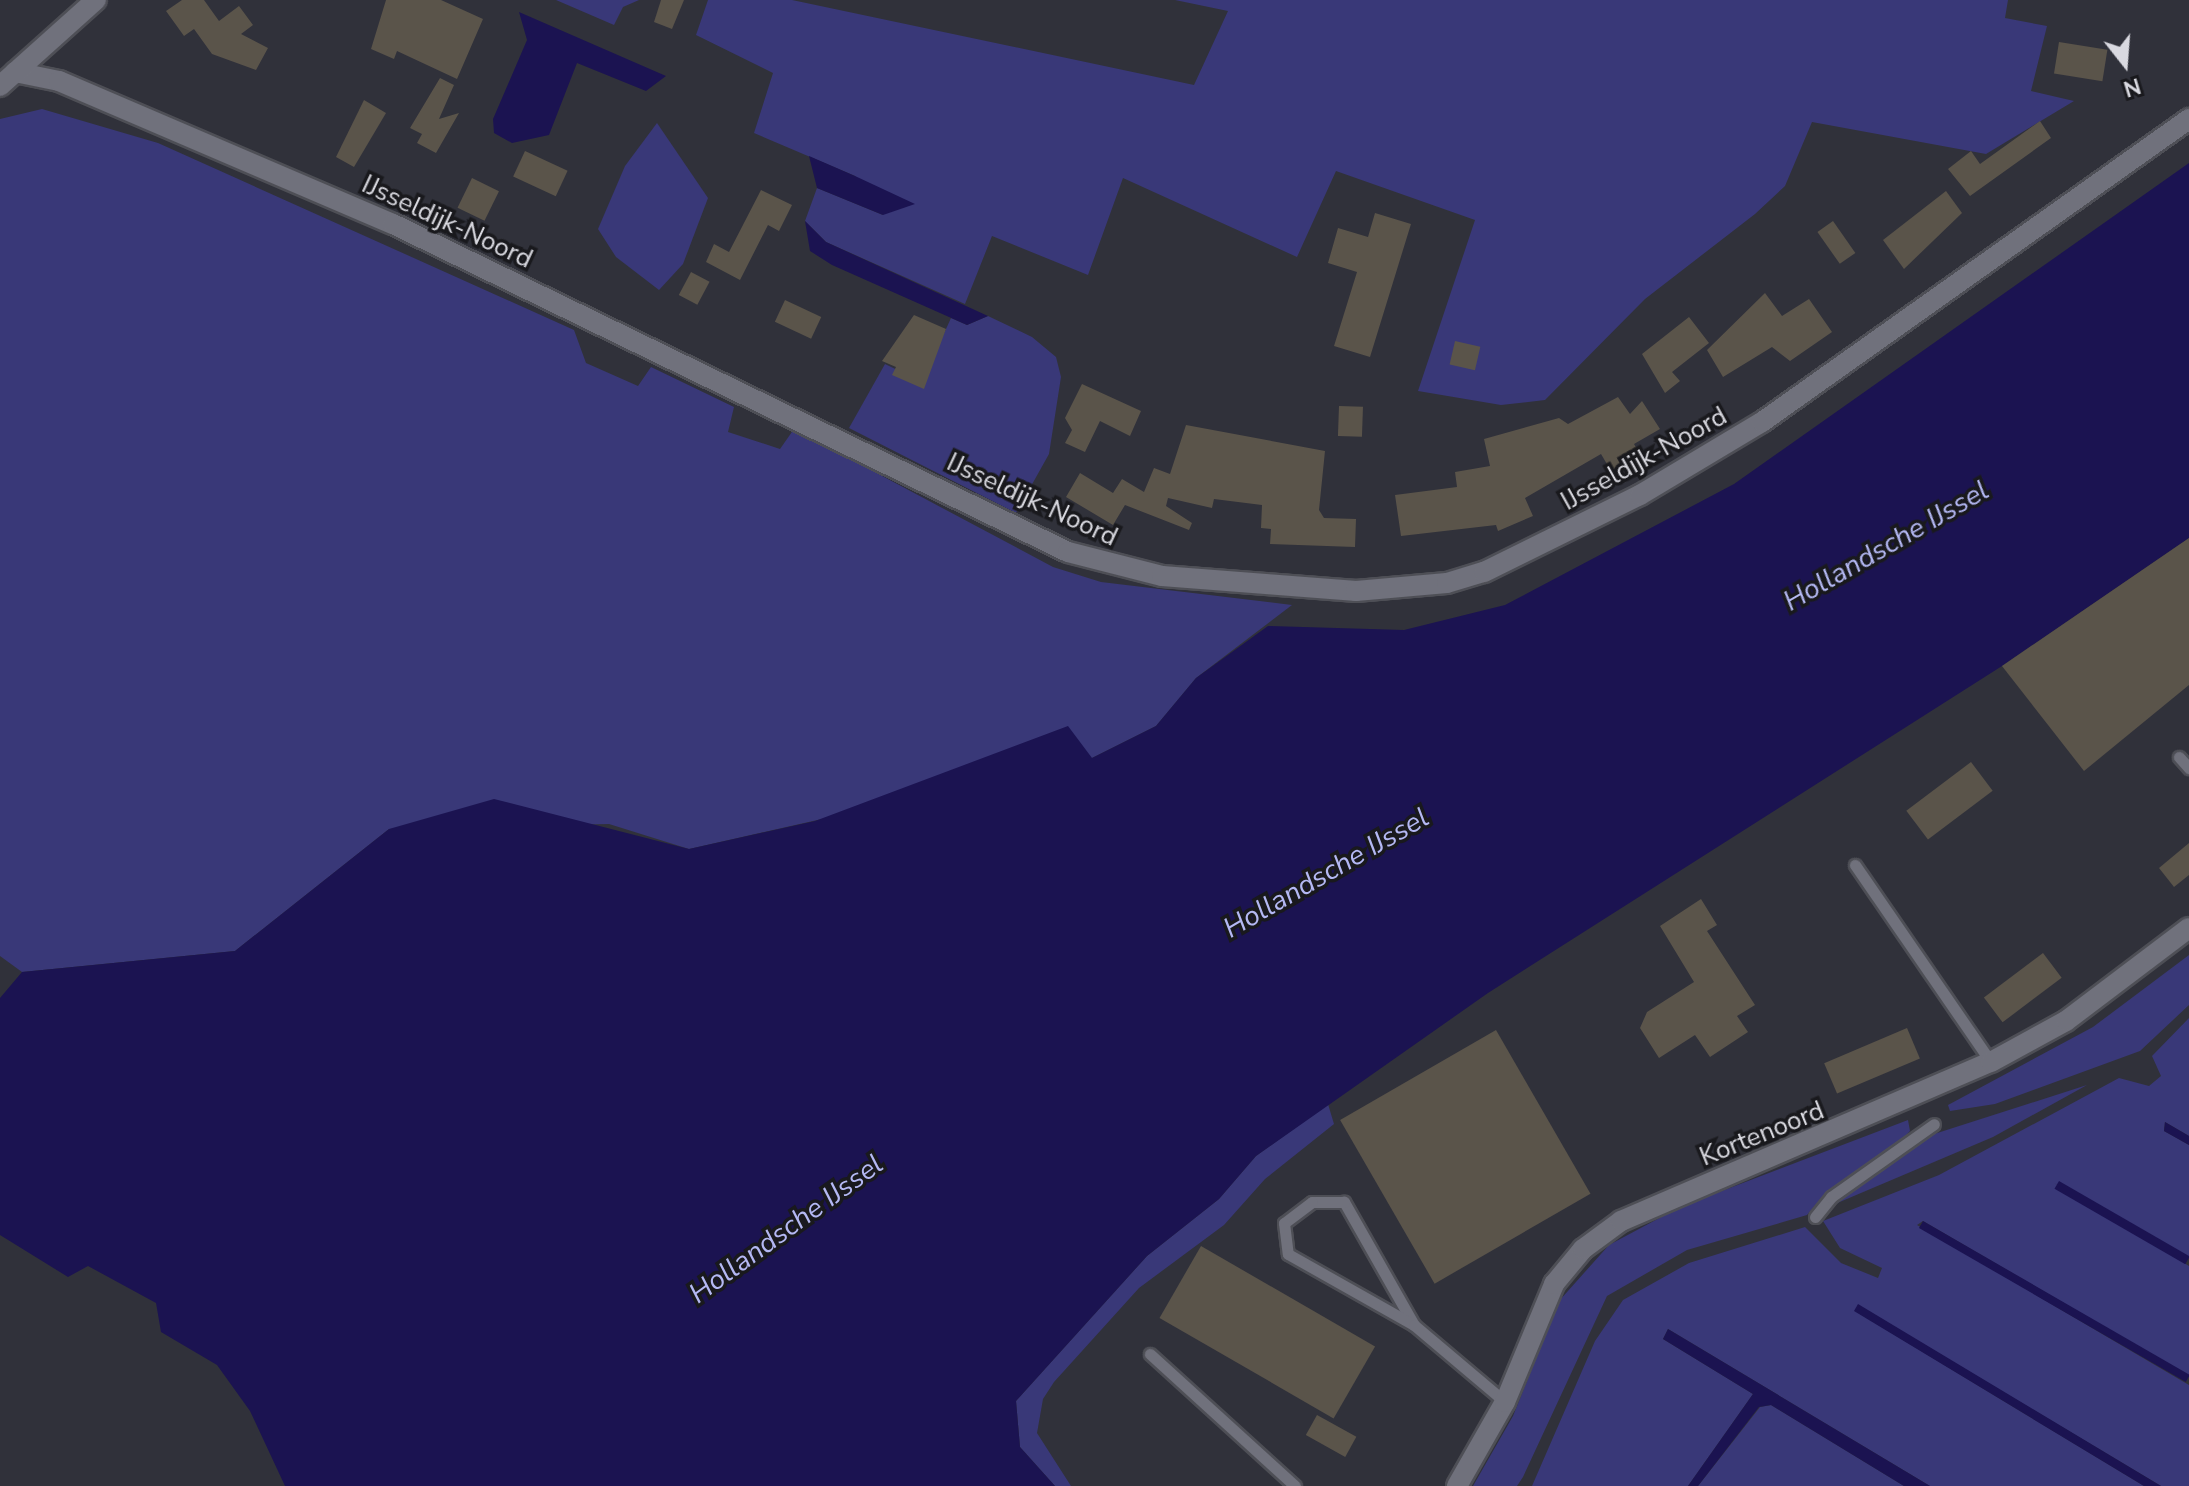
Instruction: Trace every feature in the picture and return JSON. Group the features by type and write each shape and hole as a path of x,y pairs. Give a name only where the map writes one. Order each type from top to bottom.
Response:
{"street":[{"path":"8,79 96,0"},
{"name":"IJsseldijk-Noord","path":"8,79 59,81 393,224 1068,552 1162,576 1356,591 1447,583 1484,572 1640,495 1762,422 2189,119"},
{"name":"Kortenoord","path":"1457,1486 1505,1402 1554,1284 1583,1249 1621,1221 1991,1062 2077,1013 2189,928"}],"lane":[{"path":"2179,757 2189,768"},
{"path":"1855,865 1991,1062"},
{"path":"1815,1217 1831,1197 1934,1124"},
{"path":"1414,1325 1344,1202 1312,1202 1284,1223 1288,1254 1414,1325 1505,1402"},
{"path":"1150,1354 1295,1486"}],"shaded area":[{"path":"556,0 639,0 623,7 614,25"},
{"path":"708,0 792,0 1194,85 1228,11 1175,0 2008,0 2005,18 2047,26 2031,91 2074,101 1986,154 1812,122 1785,186 1755,214 1645,299 1545,400 1501,405 1418,391 1475,220 1336,171 1297,257 1123,178 1088,275 992,236 965,304 826,242 805,221 817,188 883,215 855,176 754,133 773,73 696,35"},
{"path":"42,109 158,143 574,330 586,363 638,386 651,367 734,407 728,432 780,449 794,429 1053,567 1101,582 1292,605 1196,678 1156,726 1092,758 689,849 609,824 389,829 235,951 22,972 0,956 0,119"},
{"path":"657,123 708,198 683,264 659,290 616,257 598,229 625,166"},
{"path":"988,316 1032,337 1056,357 1061,377 1049,454 1016,513 849,428 885,364 922,382 951,318 967,325"},
{"path":"2189,955 2189,1005 2140,1051 1995,1104 1950,1111 1948,1105 2093,1027"},
{"path":"2189,1018 2189,1136 2165,1122 2164,1131 2189,1145 2189,1257 2054,1183 2189,1266 2189,1376 1923,1221 1917,1225 2189,1385 2189,1486 2161,1486 1858,1305 1855,1311 2144,1486 1930,1486 1668,1329 1663,1339 1753,1394 1688,1486 1532,1486 1595,1341 1623,1300 1689,1263 1805,1227 1841,1263 1878,1278 1882,1268 1840,1248 1823,1221 1939,1175 2119,1078 2149,1086 2161,1076 2152,1056"},
{"path":"2087,1085 1993,1137 1835,1204 1931,1135"},
{"path":"1328,1104 1334,1124 1265,1179 1224,1225 1139,1288 1054,1382 1043,1399 1037,1433 1071,1486 1055,1486 1020,1447 1016,1401 1147,1256 1219,1199 1256,1156"},
{"path":"1908,1120 1910,1131 1895,1147 1827,1191 1807,1215 1687,1250 1607,1296 1517,1486 1473,1486 1513,1416 1559,1301 1609,1245 1680,1207"},
{"path":"1771,1405 1904,1486 1698,1486 1760,1407"}],"water":[{"path":"519,12 666,76 646,91 577,63 549,135 512,143 494,133 493,119 527,40"},
{"path":"809,156 915,204 883,215 817,188"},
{"name":"Hollandsche IJssel","path":"2189,163 2189,538 2002,666 1488,993 1256,1156 1219,1199 1147,1256 1016,1401 1020,1447 1055,1486 285,1486 250,1411 217,1365 161,1332 156,1303 88,1266 68,1277 0,1235 0,998 22,972 235,951 389,829 494,799 689,849 815,821 1068,726 1092,758 1156,726 1196,678 1268,626 1404,630 1505,605 1734,484"},
{"path":"805,221 826,242 988,316 967,325 832,265 810,251"},
{"path":"2165,1122 2189,1136 2189,1145 2164,1131"},
{"path":"2059,1181 2189,1256 2185,1264 2054,1189"},
{"path":"1923,1221 2189,1375 2186,1382 1919,1228"},
{"path":"1858,1304 2161,1486 2144,1486 1854,1311"},
{"path":"1668,1329 1930,1486 1904,1486 1771,1405 1759,1407 1698,1486 1688,1486 1753,1394 1663,1339"}],"building":[{"path":"182,0 204,0 219,21 239,6 253,25 241,34 268,48 256,70 212,54 194,29 184,36 166,11"},
{"path":"386,0 441,0 483,19 457,79 397,51 394,59 371,49"},
{"path":"661,0 684,0 672,29 654,22"},
{"path":"2059,42 2107,50 2102,81 2054,74"},
{"path":"440,78 454,85 439,119 459,113 436,153 417,143 422,134 410,128"},
{"path":"364,100 386,113 354,167 336,157"},
{"path":"2040,121 2051,138 1970,196 1948,169 1971,151 1980,164"},
{"path":"525,151 568,171 556,196 513,176"},
{"path":"472,178 499,191 484,221 458,208"},
{"path":"761,190 792,205 779,231 768,225 740,280 706,262 714,244 729,252"},
{"path":"1946,191 1962,213 1904,269 1883,240"},
{"path":"1375,213 1411,224 1370,357 1334,346 1357,272 1328,263 1338,228 1368,237"},
{"path":"1833,221 1855,253 1840,264 1817,232"},
{"path":"691,272 710,282 697,305 679,295"},
{"path":"1765,293 1782,316 1809,299 1832,332 1790,361 1772,347 1723,377 1707,350"},
{"path":"785,300 821,317 811,339 775,322"},
{"path":"914,315 946,329 924,389 892,375 896,367 882,361"},
{"path":"1689,317 1709,343 1672,372 1680,381 1665,393 1642,354"},
{"path":"1455,341 1480,347 1475,370 1450,364"},
{"path":"1082,384 1141,411 1130,436 1100,421 1085,452 1065,443 1072,430 1065,418"},
{"path":"1618,397 1630,414 1642,401 1660,429 1634,444 1640,454 1611,471 1601,454 1525,498 1533,516 1498,531 1496,525 1401,536 1395,495 1457,487 1455,472 1490,466 1484,439 1559,418 1568,424"},
{"path":"1339,406 1363,407 1362,437 1338,436"},
{"path":"1186,425 1325,451 1319,510 1324,518 1356,519 1355,547 1270,544 1271,529 1261,528 1262,505 1214,499 1212,508 1168,498 1166,506 1192,523 1189,530 1125,505 1113,525 1066,497 1080,473 1113,493 1122,479 1144,492 1154,468 1170,474"},
{"path":"2189,538 2189,685 2084,771 2002,666"},
{"path":"1971,762 1993,791 1928,839 1906,811"},
{"path":"2189,843 2189,875 2174,887 2159,868"},
{"path":"1701,899 1717,925 1707,931 1755,1005 1737,1016 1748,1032 1710,1057 1695,1035 1659,1058 1640,1028 1647,1012 1694,982 1660,926"},
{"path":"2043,953 2062,978 2003,1022 1984,998"},
{"path":"1907,1028 1920,1058 1837,1094 1824,1063"},
{"path":"1496,1030 1590,1194 1435,1284 1340,1120"},
{"path":"1201,1246 1375,1346 1334,1418 1160,1318"},
{"path":"1317,1415 1356,1437 1345,1457 1306,1435"}]}
